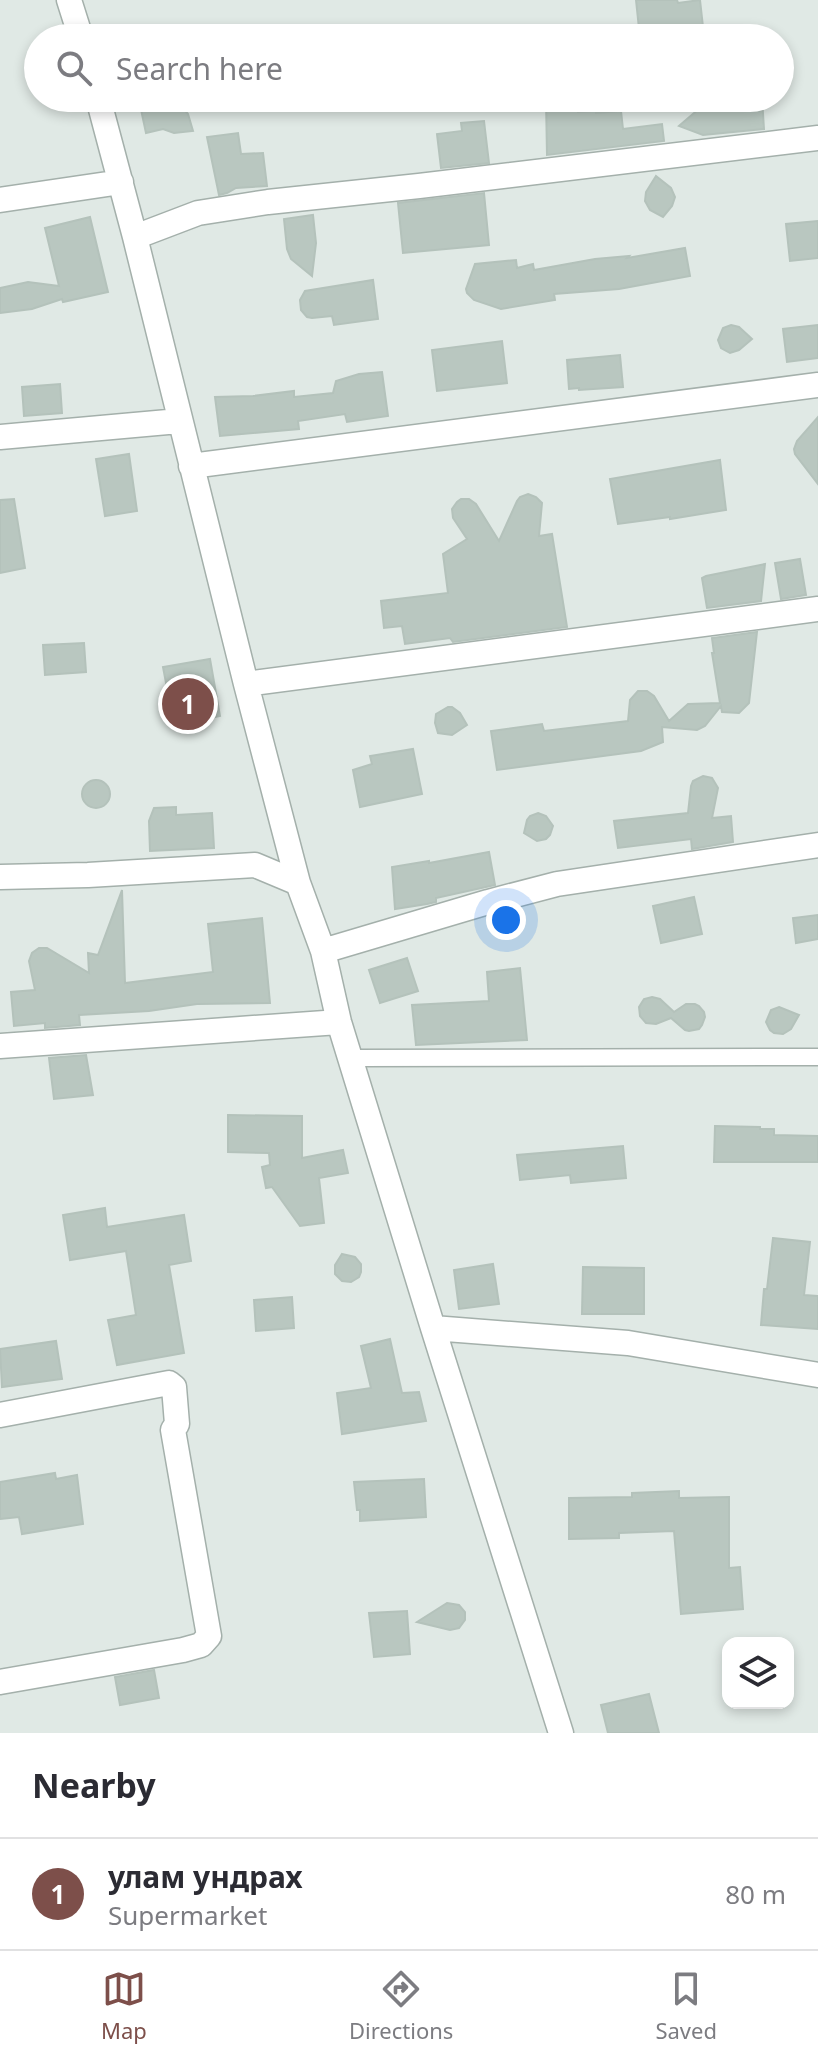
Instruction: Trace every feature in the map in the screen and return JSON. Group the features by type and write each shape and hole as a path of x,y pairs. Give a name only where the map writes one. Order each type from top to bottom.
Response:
{"street":[{"path":"69,0 77,24"},
{"path":"102,112 298,883 323,951 339,1022 561,1733"},
{"path":"135,237 198,213 268,202 818,138"},
{"path":"0,200 121,182"},
{"path":"191,466 818,385"},
{"path":"0,437 179,421"},
{"path":"246,684 818,609"},
{"path":"323,951 557,884 818,845"},
{"path":"0,877 255,865 298,883"},
{"path":"0,1046 339,1022"},
{"path":"433,1328 628,1343 818,1375"},
{"path":"0,1415 169,1383 174,1387 177,1424 173,1430 209,1636 201,1645 183,1650 0,1682"}],"lane":[{"path":"352,1058 818,1057"}],"building":[{"path":"636,0 677,0 678,3 700,0 703,24 639,24"},
{"path":"142,112 186,112 193,131 174,133 163,129 146,133"},
{"path":"546,112 621,112 623,129 662,124 664,141 547,155"},
{"path":"695,112 763,112 764,129 703,135 679,126"},
{"path":"484,121 489,163 441,168 437,134 462,131 461,123"},
{"path":"238,133 241,154 263,153 267,186 236,188 219,195 207,137"},
{"path":"656,176 671,188 675,197 663,217 650,210 645,201 646,192"},
{"path":"484,193 489,245 403,253 398,203"},
{"path":"313,215 316,243 312,276 291,259 284,219"},
{"path":"90,217 108,292 0,313 0,288 28,282 59,286 45,228"},
{"path":"818,221 818,258 790,261 786,224"},
{"path":"685,248 690,276 619,289 554,294 555,300 501,309 474,300 466,289 475,264 516,260 517,268 533,264 534,270"},
{"path":"373,280 378,319 334,325 332,316 312,318 301,310 300,300 305,291"},
{"path":"731,325 739,327 752,339 730,353 721,348 718,340 723,328"},
{"path":"818,325 818,358 787,362 783,329"},
{"path":"502,341 507,383 437,391 432,350"},
{"path":"620,355 623,387 569,389 567,360"},
{"path":"382,372 388,416 347,422 345,414 298,421 299,429 220,436 215,397 294,391 294,397 333,393 336,381 359,374"},
{"path":"60,384 62,413 24,416 22,387"},
{"path":"818,417 818,484 794,449"},
{"path":"129,454 137,511 105,516 96,459"},
{"path":"720,460 726,510 618,524 610,479"},
{"path":"528,494 542,503 539,536 552,534 567,627 453,642 450,638 405,644 402,626 384,628 381,601 448,593 443,554 467,539 453,518 452,509 457,502 469,499 476,504 499,541 517,501"},
{"path":"14,499 25,568 0,573 0,500"},
{"path":"800,559 806,595 781,599 775,563"},
{"path":"765,564 761,601 707,608 702,578"},
{"path":"757,632 749,703 739,713 722,712 721,706 705,726 697,730 662,727 663,742 641,751 497,770 491,731 542,724 544,731 628,721 630,700 638,691 647,691 654,696 669,721 688,704 720,703 712,638"},
{"path":"84,643 86,672 45,675 43,645"},
{"path":"210,659 220,716 174,725 163,667"},
{"path":"448,707 460,713 467,725 452,735 438,733 435,723 436,714"},
{"path":"413,749 422,794 360,807 353,770 372,764 370,756"},
{"path":"703,776 712,778 718,788 712,818 731,816 733,842 692,849 691,839 618,848 614,821 688,813 693,781"},
{"path":"96,780 106,784 110,794 106,804 96,808 86,804 82,794 86,784"},
{"path":"176,807 176,815 212,813 214,848 150,851 149,821 154,808"},
{"path":"538,813 546,816 553,826 546,839 537,841 524,833 527,820"},
{"path":"489,852 495,885 436,898 436,902 395,909 392,867"},
{"path":"122,890 125,983 213,972 208,924 262,918 270,1003 197,1004 149,1011 79,1015 80,1025 45,1028 45,1023 14,1026 11,992 35,990 29,961 32,953 39,948 47,948 89,973 88,953 98,955"},
{"path":"694,897 702,934 661,943 653,906"},
{"path":"818,915 818,939 796,943 793,918"},
{"path":"407,958 418,991 380,1003 369,970"},
{"path":"520,968 527,1040 416,1045 412,1005 489,1001 487,972"},
{"path":"644,999 660,999 674,1012 686,1004 699,1006 705,1017 702,1025 689,1031 671,1018 656,1024 646,1023 640,1016 639,1007"},
{"path":"779,1007 799,1015 791,1029 783,1034 774,1033 766,1022 771,1010"},
{"path":"86,1055 93,1095 54,1099 49,1058"},
{"path":"228,1115 302,1116 302,1158 343,1150 348,1173 319,1178 324,1223 300,1226 272,1187 266,1188 262,1167 270,1165 269,1153 228,1152"},
{"path":"715,1126 760,1127 774,1129 774,1135 818,1136 818,1162 714,1162"},
{"path":"623,1146 626,1178 571,1183 570,1175 520,1180 517,1155"},
{"path":"105,1208 107,1227 184,1215 191,1261 169,1265 184,1353 117,1365 108,1320 136,1315 126,1251 70,1260 63,1215"},
{"path":"773,1238 810,1242 804,1295 818,1296 818,1329 761,1325"},
{"path":"342,1254 355,1257 361,1264 359,1277 351,1282 342,1281 335,1274 335,1265"},
{"path":"493,1264 499,1304 459,1309 454,1270"},
{"path":"583,1267 644,1268 644,1314 582,1314"},
{"path":"292,1297 294,1328 256,1331 254,1300"},
{"path":"390,1339 402,1393 419,1392 426,1421 342,1434 337,1393 371,1388 361,1346"},
{"path":"56,1341 62,1379 2,1387 0,1349"},
{"path":"55,1473 56,1479 77,1475 83,1524 22,1534 19,1517 0,1519 0,1482"},
{"path":"424,1479 426,1517 360,1521 354,1482"},
{"path":"679,1491 679,1498 729,1497 729,1568 740,1567 743,1609 681,1614 674,1531 619,1533 619,1538 569,1539 569,1498 632,1497 632,1493"},
{"path":"447,1603 459,1605 465,1612 465,1620 459,1628 450,1630 417,1622"},
{"path":"407,1611 410,1654 374,1657 369,1613"},
{"path":"154,1670 159,1698 120,1705 115,1677"},
{"path":"649,1694 659,1733 608,1733 601,1705"}],"place":[{"name":"улам ундрах","path":"188,704"}]}
